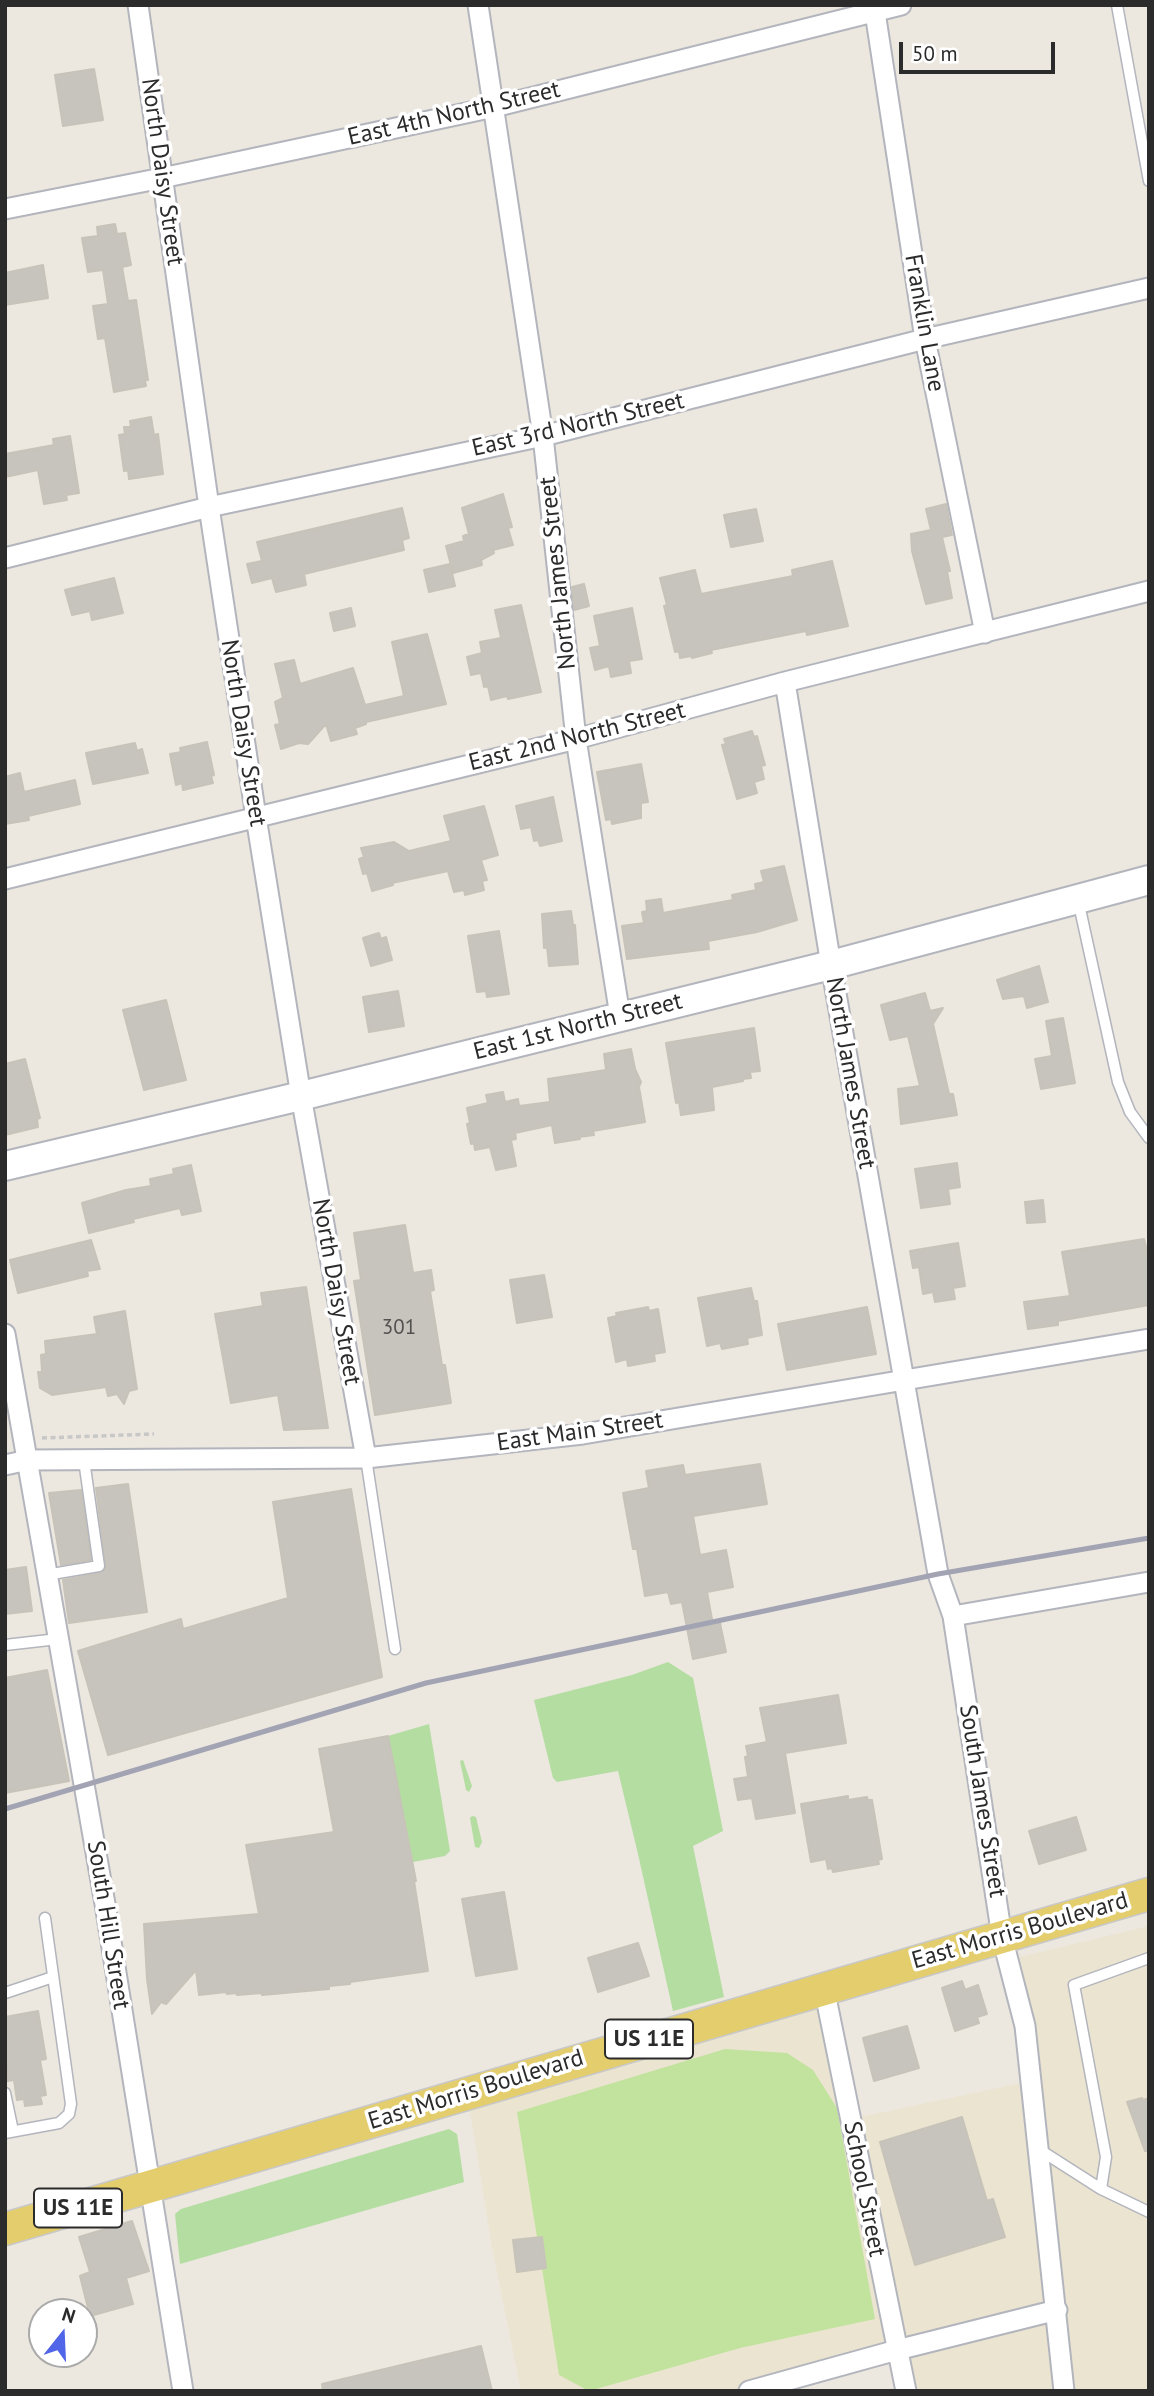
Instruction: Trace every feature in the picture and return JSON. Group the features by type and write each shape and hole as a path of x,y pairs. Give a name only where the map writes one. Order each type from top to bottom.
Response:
{"main road":[{"name":"East 1st North Street","path":"5,1166 831,965 1149,880"},
{"name":"East Morris Boulevard","path":"5,2229 1149,1894"}],"street":[{"name":"North Daisy Street","path":"138,5 256,817 301,1096 366,1458"},
{"name":"North James Street","path":"478,5 543,436 576,739 620,1016"},
{"name":"East 4th North Street","path":"5,209 494,107 901,5"},
{"name":"Franklin Lane","path":"875,12 925,339 985,633"},
{"name":"East 3rd North Street","path":"5,558 209,507 543,436 925,339 1149,288"},
{"name":"East 2nd North Street","path":"5,879 576,739 785,682 1149,591"},
{"name":"North James Street","path":"785,682 831,965 904,1381"},
{"name":"South Hill Street","path":"5,1334 105,1904 183,2391"},
{"name":"East Main Street","path":"5,1465 28,1460 366,1458 583,1434 1149,1339"},
{"name":"South James Street","path":"904,1381 938,1574 953,1616 1003,1937 1025,2026 1064,2391"},
{"path":"953,1616 1149,1582"},
{"name":"School Street","path":"824,1988 905,2391"},
{"path":"749,2391 1057,2310"}],"lane":[{"path":"1117,5 1149,181"},
{"path":"1078,899 1118,1082 1129,1112 1149,1138"},
{"path":"366,1458 395,1649"},
{"path":"46,1575 99,1566 84,1460"},
{"path":"5,1645 58,1639"},
{"path":"5,2093 9,2132 59,2123 69,2114 71,2104 45,1918"},
{"path":"1101,2189 1106,2157 1074,1985 1149,1958"},
{"path":"5,1993 53,1978"},
{"path":"1040,2149 1101,2189 1149,2212"}],"path":[{"path":"40,1438 154,1434"}],"shaded area":[{"path":"1149,1926 1149,2391 906,2391 897,2350 749,2391 521,2391 492,2247 467,2093 824,1988 851,2119 1031,2081 1008,1960"}],"green space":[{"path":"668,1662 693,1678 723,1831 693,1846 724,1997 673,2011 618,1771 557,1782 553,1778 534,1700 632,1675"},
{"path":"429,1724 450,1851 445,1856 413,1862 388,1736"},
{"path":"463,1760 472,1786 469,1792 466,1790 460,1761"},
{"path":"476,1817 482,1842 479,1848 475,1847 470,1818"},
{"path":"725,2049 787,2053 813,2070 837,2108 875,2319 740,2348 589,2391 559,2375 517,2112"},
{"path":"449,2129 457,2134 464,2182 180,2264 175,2214 181,2209"}],"building":[{"path":"94,69 103,120 63,126 55,75"},
{"path":"115,224 117,234 125,233 131,265 122,267 128,301 136,300 148,380 145,380 146,386 114,392 105,338 98,339 93,306 108,304 103,270 88,272 82,238 98,236 97,227"},
{"path":"43,265 48,298 5,305 5,273"},
{"path":"151,417 154,435 158,434 163,474 129,479 128,470 124,471 119,435 125,434 124,427 131,427 130,421"},
{"path":"70,436 79,493 66,495 67,500 44,504 38,470 5,477 5,454 54,445 53,439"},
{"path":"503,494 512,527 508,528 513,545 493,550 494,553 481,560 482,565 453,573 446,546 464,541 463,536 469,534 462,508"},
{"path":"946,504 952,535 942,537 950,571 947,571 952,598 926,604 912,551 911,534 931,530 926,509"},
{"path":"402,508 409,538 402,540 404,550 304,574 306,585 276,592 272,578 252,583 247,564 262,561 257,542"},
{"path":"756,509 763,541 731,547 724,515"},
{"path":"832,561 848,626 807,635 806,631 711,650 712,653 692,658 680,658 679,651 675,652 660,578 695,570 701,594 793,576 792,570"},
{"path":"450,564 455,586 429,592 424,570"},
{"path":"114,578 123,613 92,620 90,611 72,615 65,590"},
{"path":"584,584 589,606 574,610 572,587"},
{"path":"521,605 541,692 491,700 481,673 471,675 467,657 482,653 480,642 501,638 495,610"},
{"path":"351,608 355,626 334,631 330,613"},
{"path":"632,608 642,659 629,661 631,673 611,677 609,666 595,670 590,648 600,646 594,616"},
{"path":"427,634 446,704 366,722 355,728 357,734 331,741 326,724 308,744 299,743 281,749 275,725 280,724 275,702 283,698 275,664 294,660 300,684 353,668 365,705 404,696 392,642"},
{"path":"752,731 754,737 757,736 765,765 761,766 764,779 754,782 757,793 737,799 722,745 726,744 724,739"},
{"path":"207,742 214,775 211,776 213,783 183,790 182,783 176,785 170,754 181,752 180,748"},
{"path":"135,743 137,751 142,749 148,773 93,784 86,753"},
{"path":"641,764 648,802 641,803 641,818 612,824 611,819 606,820 597,772"},
{"path":"20,773 24,792 75,780 80,804 28,816 29,820 5,824 5,777"},
{"path":"553,797 562,841 540,846 538,840 534,841 531,827 521,829 516,806"},
{"path":"484,806 498,855 481,860 487,880 482,881 484,890 465,895 464,890 454,892 448,871 392,883 393,885 372,891 367,873 363,874 359,859 364,857 361,848 394,842 409,851 451,841 444,816"},
{"path":"784,866 797,920 757,932 708,941 709,949 627,959 622,926 644,923 642,912 647,911 646,901 661,899 663,913 733,900 732,895 756,890 755,884 764,882 761,871"},
{"path":"571,911 575,925 578,964 549,966 547,947 544,948 542,914"},
{"path":"499,931 509,994 487,997 486,991 477,992 468,936"},
{"path":"379,933 381,939 386,937 392,960 371,966 363,938"},
{"path":"1039,966 1048,1002 1027,1008 1024,996 1003,999 997,980"},
{"path":"398,991 404,1026 369,1032 363,997"},
{"path":"925,993 930,1011 943,1008 933,1024 949,1094 953,1094 957,1115 901,1124 898,1089 920,1086 908,1036 890,1040 881,1005"},
{"path":"166,1000 186,1080 144,1090 123,1010"},
{"path":"1063,1018 1075,1083 1041,1089 1035,1059 1052,1056 1046,1021"},
{"path":"754,1028 760,1071 750,1072 751,1078 743,1081 712,1087 714,1110 681,1115 679,1102 676,1103 666,1043"},
{"path":"631,1049 641,1082 639,1087 645,1122 593,1131 594,1135 555,1143 552,1125 515,1133 516,1139 511,1140 516,1166 496,1170 490,1147 475,1150 474,1143 471,1144 467,1108 488,1103 486,1095 503,1092 505,1102 518,1099 519,1106 550,1102 548,1079 606,1070 604,1054"},
{"path":"25,1059 40,1118 37,1119 38,1127 5,1135 5,1064"},
{"path":"957,1163 960,1187 948,1189 950,1204 921,1208 915,1169"},
{"path":"191,1165 201,1211 182,1215 180,1208 89,1233 82,1203 151,1186 150,1179 174,1174 173,1169"},
{"path":"1043,1200 1045,1222 1027,1223 1025,1202"},
{"path":"405,1225 413,1273 431,1270 434,1290 430,1291 451,1403 375,1415 354,1281 361,1280 354,1233"},
{"path":"1144,1239 1149,1259 1149,1305 1028,1329 1024,1302 1070,1296 1062,1252"},
{"path":"91,1240 100,1269 87,1271 88,1276 18,1293 10,1260"},
{"path":"958,1243 965,1286 953,1288 955,1299 935,1302 933,1292 923,1294 919,1267 913,1268 910,1251"},
{"path":"544,1275 552,1317 517,1323 510,1280"},
{"path":"306,1287 328,1428 284,1430 278,1395 231,1403 215,1314 263,1306 261,1293"},
{"path":"751,1288 754,1301 757,1301 762,1335 747,1338 748,1344 722,1349 720,1343 707,1346 698,1298"},
{"path":"648,1307 649,1311 658,1309 665,1352 654,1354 655,1361 628,1366 627,1359 616,1362 608,1318 617,1316 616,1313"},
{"path":"867,1307 876,1354 787,1370 778,1324"},
{"path":"125,1311 137,1389 129,1391 124,1404 117,1394 108,1396 106,1387 52,1395 40,1388 38,1372 42,1372 41,1355 46,1354 45,1341 97,1334 94,1317"},
{"path":"760,1464 767,1504 693,1516 700,1555 726,1550 733,1587 707,1592 713,1625 720,1623 726,1652 693,1659 682,1602 671,1604 668,1592 645,1596 623,1493 649,1488 646,1471 683,1465 685,1475"},
{"path":"128,1484 147,1612 69,1623 63,1580 100,1573 106,1568 96,1488"},
{"path":"351,1489 382,1677 108,1755 78,1651 181,1619 183,1629 288,1598 273,1502"},
{"path":"81,1490 91,1560 61,1565 49,1493"},
{"path":"26,1567 32,1611 5,1614 5,1570"},
{"path":"47,1670 69,1781 5,1793 5,1678"},
{"path":"838,1695 846,1743 785,1753 795,1813 756,1819 752,1798 738,1800 734,1779 748,1777 746,1746 767,1742 760,1708"},
{"path":"388,1736 416,1881 428,1971 350,1982 329,1986 329,1989 262,1995 226,1992 199,1995 196,1970 166,2004 161,2002 152,2014 144,1924 259,1914 246,1845 334,1832 319,1749"},
{"path":"848,1796 848,1800 867,1797 872,1800 882,1859 878,1860 879,1864 833,1872 832,1868 828,1869 826,1859 811,1862 801,1804"},
{"path":"1076,1817 1086,1850 1039,1864 1029,1831"},
{"path":"504,1892 517,1969 476,1976 462,1899"},
{"path":"638,1943 649,1976 598,1992 588,1958"},
{"path":"962,1981 965,1990 978,1985 987,2014 977,2017 979,2023 955,2031 942,1988"},
{"path":"38,2011 46,2059 40,2060 46,2095 40,2096 42,2104 25,2106 24,2099 17,2100 14,2080 7,2081 5,2017"},
{"path":"907,2026 919,2068 874,2081 863,2038"},
{"path":"1149,2098 1149,2151 1145,2151 1127,2102"},
{"path":"962,2117 987,2201 993,2199 1005,2237 915,2265 880,2142"},
{"path":"132,2221 149,2271 126,2278 133,2304 98,2314 98,2298 86,2298 80,2276 90,2272 79,2237"},
{"path":"542,2237 546,2268 517,2272 513,2240"},
{"path":"481,2346 492,2391 323,2391 322,2384"}],"railway":[{"path":"5,1809 426,1683 938,1574 1149,1538"}]}
